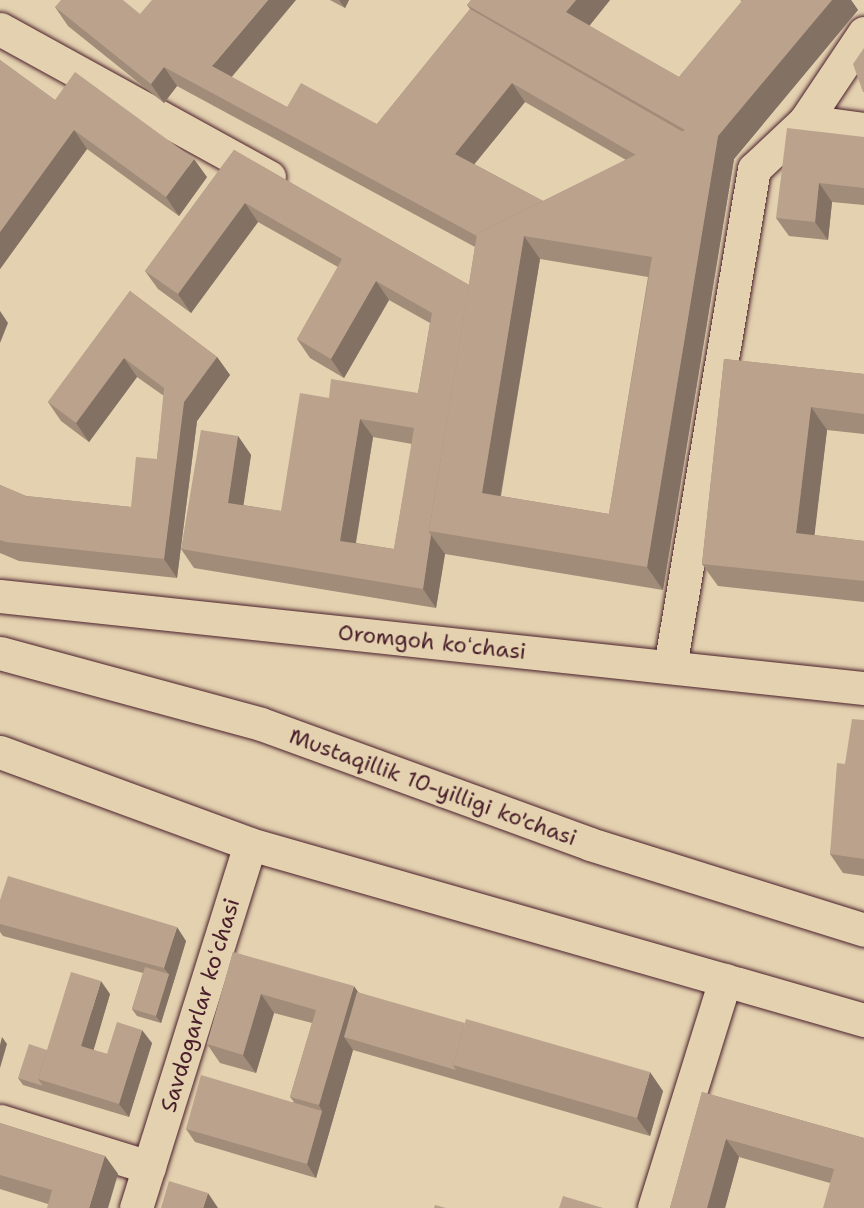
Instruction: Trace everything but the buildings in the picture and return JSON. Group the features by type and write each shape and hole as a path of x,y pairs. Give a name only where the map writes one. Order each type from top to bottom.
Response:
{"street":[{"path":"0,29 300,193"},
{"path":"670,667 754,169 805,121 864,33"},
{"path":"805,121 864,129"},
{"name":"Oromgoh koʻchasi","path":"0,596 864,688"},
{"name":"Mustaqillik 10-yilligi ko'chasi","path":"0,653 261,724 590,844 864,930"},
{"path":"0,752 250,844 864,1020"},
{"name":"Savdogarlar koʻchasi","path":"136,1208 250,844"},
{"path":"654,1208 724,980"},
{"path":"0,1121 149,1167"}]}
